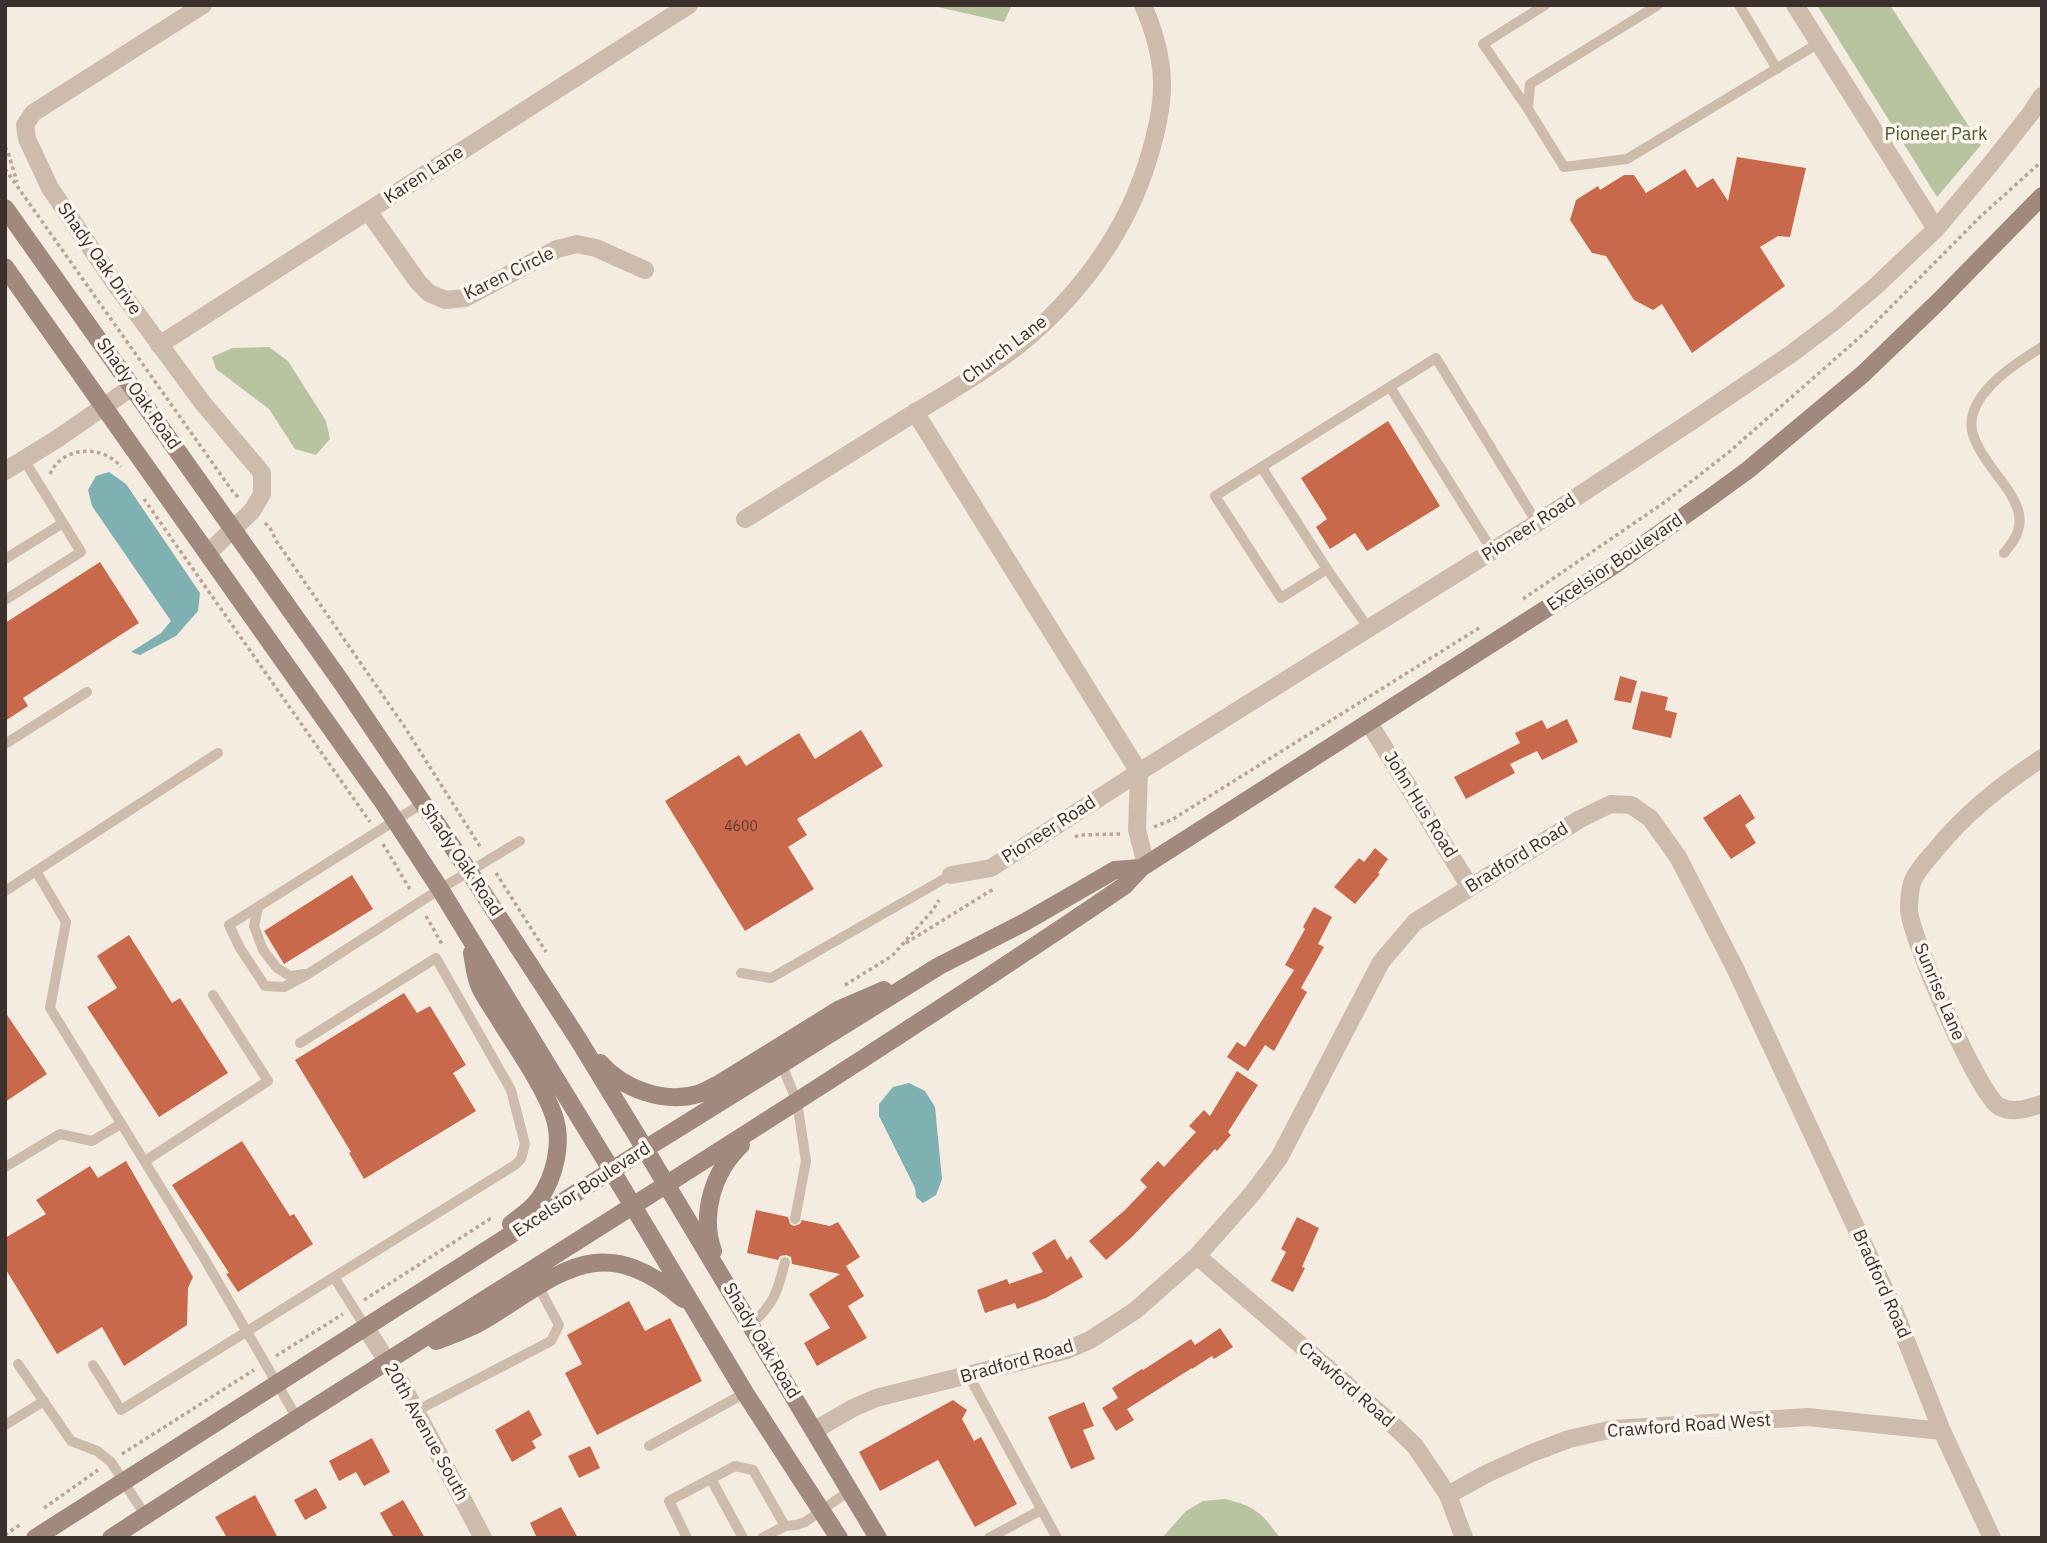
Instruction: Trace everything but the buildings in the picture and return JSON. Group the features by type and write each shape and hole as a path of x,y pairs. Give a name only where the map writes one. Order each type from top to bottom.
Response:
{"main road":[{"name":"Excelsior Boulevard","path":"534,1279 634,1206 976,986 1113,894 1143,867 1642,547 1748,470 1821,411 1881,358 2042,197"},
{"name":"Shady Oak Road","path":"5,208 342,683 469,871 578,1039 878,1538"},
{"name":"Shady Oak Road","path":"5,267 208,553 440,889 634,1206 692,1307 839,1538"},
{"name":"Excelsior Boulevard","path":"35,1538 645,1149 939,966 1025,922 1115,870 1143,867"},
{"path":"423,1292 540,1199 554,1167 557,1146 554,1117 544,1094 479,985 470,939"},
{"path":"578,1039 604,1068 618,1079 637,1088 666,1097 700,1093 840,1009 939,966"},
{"path":"723,1277 708,1236 708,1210 712,1191 729,1157 763,1124"},
{"path":"111,1538 388,1362 477,1324 534,1279 576,1265 609,1262 648,1275 692,1307"}],"street":[{"name":"Shady Oak Drive","path":"202,5 33,113 25,125 27,139 50,188 116,285 202,402 262,473 262,494 252,510 208,553"},
{"name":"Karen Lane","path":"159,345 689,5"},
{"name":"Church Lane","path":"745,519 976,375 1018,345 1056,312 1090,272 1118,230 1141,183 1156,133 1163,97 1161,60 1143,5"},
{"path":"1795,5 1936,229"},
{"name":"Pioneer Road","path":"951,875 991,868 1139,772 1493,552 1791,354 1877,285 1936,229 2037,117 2042,96"},
{"name":"Karen Circle","path":"368,211 418,282 429,293 445,300 465,298 557,249 577,244 596,248 645,270"},
{"path":"5,471 132,387"},
{"path":"915,412 1139,772 1137,830 1143,867"},
{"name":"John Hus Road","path":"1369,723 1470,887"},
{"name":"Sunrise Lane","path":"2042,758 1982,801 1948,834 1912,883 1909,910 1918,945 1950,1021 1985,1091 1998,1106 2014,1111 2042,1104"},
{"name":"Bradford Road","path":"815,1430 876,1398 1067,1350 1090,1340 1136,1310 1197,1256 1252,1194 1279,1158 1381,962 1415,922 1580,819 1611,804 1631,805 1650,818 1678,857 1735,968 1892,1305 1942,1431 1992,1538"},
{"name":"Crawford Road","path":"1197,1256 1415,1446 1448,1495 1464,1538"},
{"name":"20th Avenue South","path":"366,1328 388,1362 483,1538"},
{"name":"Crawford Road West","path":"1448,1495 1532,1453 1569,1439 1613,1429 1808,1417 1942,1431"}],"lane":[{"path":"1545,5 1483,44 1528,108 1564,167 1627,159 1819,43"},
{"path":"1528,108 1530,83 1658,5"},
{"path":"1739,5 1777,69"},
{"path":"2004,553 2018,531 2020,517 2017,505 1977,444 1972,429 1973,414 1981,396 1994,381 2042,347"},
{"path":"1327,569 1281,598 1215,496 1436,358 1537,523"},
{"path":"1390,387 1493,552"},
{"path":"5,600 81,552 24,460"},
{"path":"1262,468 1369,629"},
{"path":"5,559 63,523"},
{"path":"5,744 87,692"},
{"path":"5,891 218,753"},
{"path":"423,803 229,925 240,948 265,986 284,987 308,974 520,841"},
{"path":"36,871 66,922 50,1008 204,1258 297,1418"},
{"path":"741,973 771,978 951,875"},
{"path":"258,908 254,926 263,950 277,968 290,975 308,974"},
{"path":"93,1365 121,1410 521,1159 525,1144 511,1090 436,958 300,1043"},
{"path":"145,1161 268,1081 214,995"},
{"path":"781,1063 797,1102 806,1161 795,1219"},
{"path":"5,1167 60,1135 92,1141 121,1124"},
{"path":"751,1324 766,1310 778,1292 785,1262"},
{"path":"334,1277 366,1328"},
{"path":"415,1411 551,1341 559,1325 534,1279"},
{"path":"18,1364 71,1441 97,1451 111,1462 145,1516"},
{"path":"969,1376 1056,1538"},
{"path":"649,1446 745,1393"},
{"path":"5,1425 44,1401"},
{"path":"687,1538 669,1501 734,1466 753,1470 785,1526"},
{"path":"711,1479 743,1538"},
{"path":"762,1538 785,1526 805,1522 849,1491"},
{"path":"989,1538 1041,1510"}],"path":[{"path":"5,147 9,152 19,188 5,169"},
{"path":"1517,603 1665,502 1739,443 1868,330 1989,209 2042,161"},
{"path":"50,474 53,467 66,457 89,450 110,457 124,471"},
{"path":"140,493 364,813 443,946"},
{"path":"1069,841 1079,835 1150,829 1173,819 1484,624"},
{"path":"845,985 892,957 933,910 951,875"},
{"path":"902,945 998,886"},
{"path":"37,1513 111,1462 503,1211"},
{"path":"5,1535 26,1520"}],"green space":[{"path":"929,5 1012,5 1004,22"},
{"name":"Pioneer Park","path":"1817,5 1890,5 1981,145 1937,197"},
{"path":"269,347 288,361 326,421 330,439 316,455 295,449 269,409 216,369 212,357 232,348"},
{"path":"1225,1499 1257,1512 1280,1538 1162,1538 1186,1511 1203,1501"}],"water":[{"path":"109,472 126,484 200,593 198,611 176,636 140,655 131,652 161,633 171,621 92,506 88,490 96,476"},
{"path":"909,1083 925,1091 935,1107 942,1179 936,1195 923,1203 916,1197 915,1188 879,1116 879,1104 893,1087"}]}
